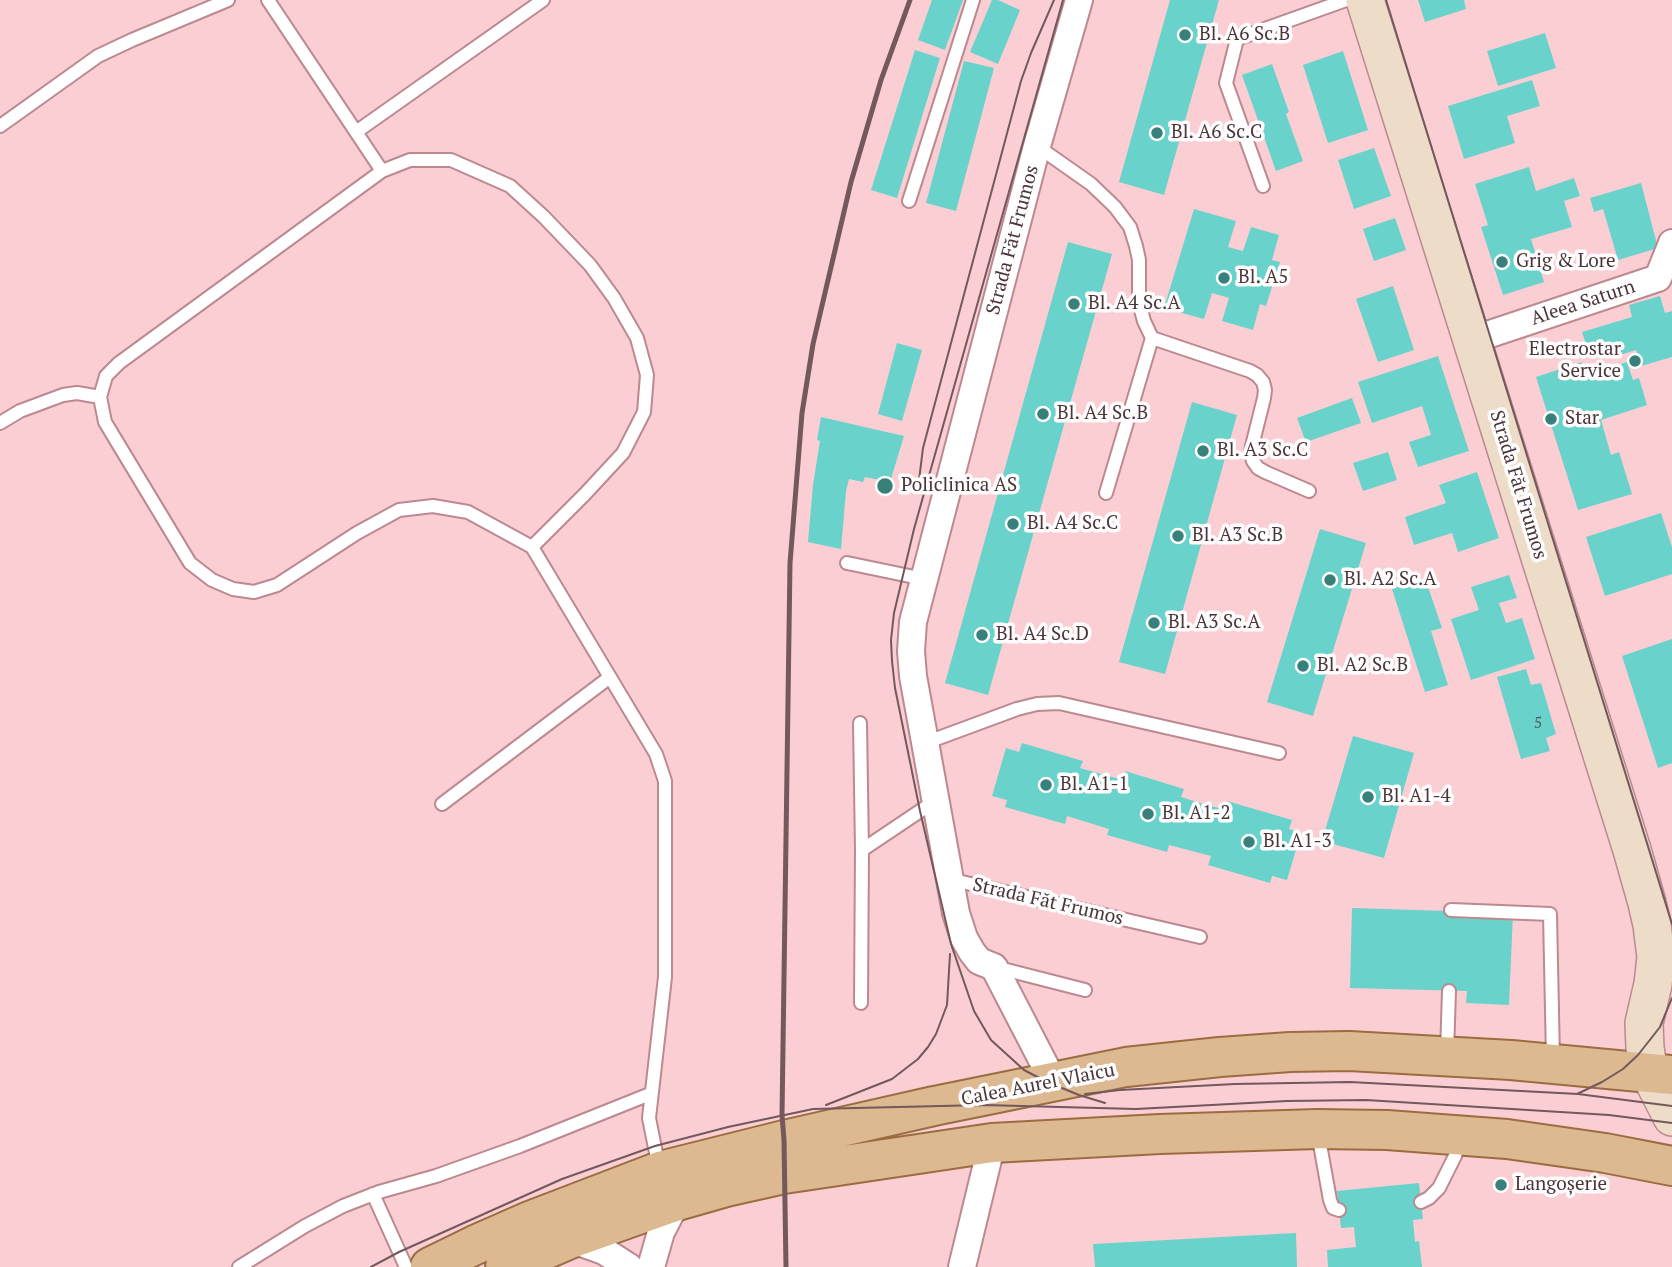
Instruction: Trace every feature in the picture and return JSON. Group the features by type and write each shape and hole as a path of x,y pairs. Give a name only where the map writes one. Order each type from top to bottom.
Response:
{"main road":[{"name":"Strada Făt Frumos","path":"1365,0 1632,850 1652,925 1656,957 1644,1023 1645,1048 1661,1073 1672,1117"},
{"name":"Strada Făt Frumos","path":"1632,850 1672,907"},
{"name":"Calea Aurel Vlaicu","path":"430,1267 532,1220 669,1186 798,1137 1126,1067 1220,1057 1349,1051 1553,1063 1661,1073"},
{"name":"Calea Aurel Vlaicu","path":"505,1267 570,1239 669,1186 726,1187 784,1174 992,1143 1160,1134 1317,1129 1387,1130 1507,1139 1672,1166"}],"street":[{"path":"1037,146 1079,0"},
{"name":"Strada Făt Frumos","path":"949,879 913,676 913,622 1037,146"},
{"name":"Aleea Saturn","path":"1472,340 1665,283 1672,243"},
{"path":"949,879 964,938 979,961 994,967 1053,1081"},
{"path":"962,1267 992,1143"},
{"path":"650,1267 661,1232 669,1186"},
{"path":"570,1239 604,1251 629,1267"}],"lane":[{"path":"0,126 98,56 228,0"},
{"path":"268,0 382,171"},
{"path":"356,132 542,0"},
{"path":"908,201 973,0"},
{"path":"1263,186 1227,83 1237,40 1346,0"},
{"name":"Strada Făt Frumos","path":"1037,146 1091,184 1115,207 1130,227 1139,261 1139,303 1143,321 1153,338"},
{"path":"532,547 622,453 644,412 647,376 637,338 614,298 590,265 510,186 451,160 410,160 382,171 119,363 106,376 100,397 105,422 190,563 212,580 233,589 254,592 277,585 357,533 399,510 433,506 468,512 532,547 656,754 665,781 665,977 649,1118 669,1186"},
{"path":"1106,493 1153,338 1257,375 1265,390 1252,446 1253,461 1265,472 1309,491"},
{"path":"0,423 20,411 62,395 77,393 100,397"},
{"path":"847,563 924,579"},
{"path":"442,804 610,677"},
{"path":"925,743 1017,709 1037,704 1059,704 1279,753"},
{"path":"860,723 861,1003"},
{"path":"862,850 935,801"},
{"name":"Strada Făt Frumos","path":"949,879 1200,937"},
{"path":"1451,910 1550,914 1553,1063"},
{"path":"994,967 1085,990"},
{"path":"1447,1056 1449,991"},
{"path":"239,1267 343,1206 508,1151 650,1094"},
{"path":"1317,1129 1330,1200 1333,1208 1339,1210"},
{"path":"1421,1202 1438,1188 1455,1156 1461,1135"},
{"path":"373,1194 406,1267"}],"building":[{"path":"932,0 963,0 945,50 918,40"},
{"path":"992,0 1020,10 998,64 970,52"},
{"path":"1170,0 1219,0 1164,195 1119,182"},
{"path":"1418,0 1464,0 1466,9 1425,22"},
{"path":"1545,33 1556,68 1498,86 1487,51"},
{"path":"915,50 940,58 897,198 871,190"},
{"path":"1343,51 1368,130 1328,143 1303,65"},
{"path":"964,61 994,68 956,211 926,203"},
{"path":"1272,64 1303,161 1276,171 1242,75"},
{"path":"1532,80 1540,106 1507,116 1515,143 1464,159 1448,106"},
{"path":"1374,148 1391,196 1354,209 1338,160"},
{"path":"1529,167 1536,191 1574,178 1580,196 1564,201 1572,227 1531,239 1544,282 1503,295 1481,227 1488,225 1475,184"},
{"path":"1641,183 1658,248 1618,260 1603,209 1594,212 1590,198"},
{"name":"Bl. A5","path":"1194,209 1236,221 1228,247 1243,251 1251,227 1279,235 1272,260 1280,262 1266,306 1260,304 1253,330 1222,321 1229,298 1212,293 1204,319 1164,308"},
{"path":"1395,218 1406,250 1374,261 1363,229"},
{"path":"1068,242 1112,254 988,695 945,683"},
{"path":"1393,286 1414,350 1378,362 1356,299"},
{"path":"1660,296 1665,313 1672,311 1672,357 1641,366 1636,350 1616,356 1614,350 1590,357 1582,332 1632,317 1629,305"},
{"path":"897,343 922,350 902,421 878,414"},
{"path":"1438,356 1469,451 1418,467 1409,442 1431,435 1422,406 1372,423 1358,382"},
{"path":"1582,362 1586,375 1627,362 1633,380 1639,378 1647,405 1601,420 1611,455 1619,452 1632,494 1578,510 1536,377"},
{"path":"1352,398 1361,423 1306,442 1297,418"},
{"path":"1192,402 1237,415 1165,674 1119,662"},
{"path":"821,417 904,436 890,482 865,477 863,482 849,479 841,549 808,542"},
{"path":"1388,452 1397,480 1363,491 1353,463"},
{"path":"1477,472 1499,538 1458,552 1452,533 1414,545 1405,517 1446,503 1439,485"},
{"path":"1661,513 1672,547 1672,574 1605,596 1586,537"},
{"path":"1320,529 1366,543 1313,716 1267,702"},
{"path":"1509,575 1517,598 1499,603 1506,623 1522,618 1535,659 1471,680 1451,619 1479,610 1471,587"},
{"path":"1425,578 1442,628 1431,631 1448,685 1425,692 1392,589"},
{"path":"1672,639 1672,763 1658,768 1622,656"},
{"path":"1526,669 1531,685 1541,683 1556,734 1546,738 1550,751 1521,759 1497,677"},
{"name":"Bl. A1-4","path":"1353,736 1414,753 1384,858 1322,841"},
{"path":"1022,743 1083,761 1080,768 1123,780 1125,771 1184,789 1181,797 1210,806 1224,809 1227,801 1292,820 1289,829 1301,833 1287,880 1272,876 1270,883 1208,865 1211,856 1169,845 1167,852 1107,835 1109,829 1067,816 1065,824 1005,807 1007,800 992,796 1006,748 1019,752"},
{"path":"1352,908 1513,913 1509,1005 1466,1003 1467,991 1350,988"},
{"path":"1419,1183 1423,1219 1413,1220 1415,1242 1419,1241 1422,1267 1328,1267 1327,1250 1356,1247 1354,1227 1341,1228 1337,1191"},
{"path":"1296,1233 1297,1267 1095,1267 1093,1244"}],"tram line":[{"path":"918,488 923,448 1021,81 1054,0"},
{"path":"1063,0 914,529 894,613 891,640 895,688 920,811 951,944 974,1011 991,1040 1024,1070 1047,1082 1105,1103"},
{"path":"1386,0 1672,924"},
{"path":"826,1105 892,1079 918,1059 928,1047 947,1005 950,954"},
{"path":"1577,1094 1623,1069 1638,1055 1660,1027 1672,998"},
{"path":"1085,1094 1235,1084 1350,1082 1578,1094 1672,1106"},
{"path":"371,1267 562,1179 655,1146 813,1109 984,1105 1136,1109 1366,1100 1609,1115 1672,1123"}],"railway":[{"path":"786,1267 782,1115 790,563 802,413 813,344 851,182 881,80 910,0"}],"place":[{"name":"Bl. A6 Sc.B","path":"1185,35"},
{"name":"Bl. A6 Sc.C","path":"1157,133"},
{"name":"Grig & Lore","path":"1502,262"},
{"name":"Bl. A5","path":"1224,278"},
{"name":"Bl. A4 Sc.A","path":"1074,304"},
{"name":"Electrostar Service","path":"1635,361"},
{"name":"Bl. A4 Sc.B","path":"1043,414"},
{"name":"Star","path":"1551,419"},
{"name":"Bl. A3 Sc.C","path":"1203,451"},
{"name":"Policlinica AS","path":"885,486"},
{"name":"Bl. A4 Sc.C","path":"1013,524"},
{"name":"Bl. A3 Sc.B","path":"1178,536"},
{"name":"Bl. A2 Sc.A","path":"1330,580"},
{"name":"Bl. A3 Sc.A","path":"1154,623"},
{"name":"Bl. A4 Sc.D","path":"982,635"},
{"name":"Bl. A2 Sc.B","path":"1303,666"},
{"name":"Bl. A1-1","path":"1046,785"},
{"name":"Bl. A1-4","path":"1368,797"},
{"name":"Bl. A1-2","path":"1148,814"},
{"name":"Bl. A1-3","path":"1249,842"},
{"name":"Langoșerie","path":"1501,1185"}]}
